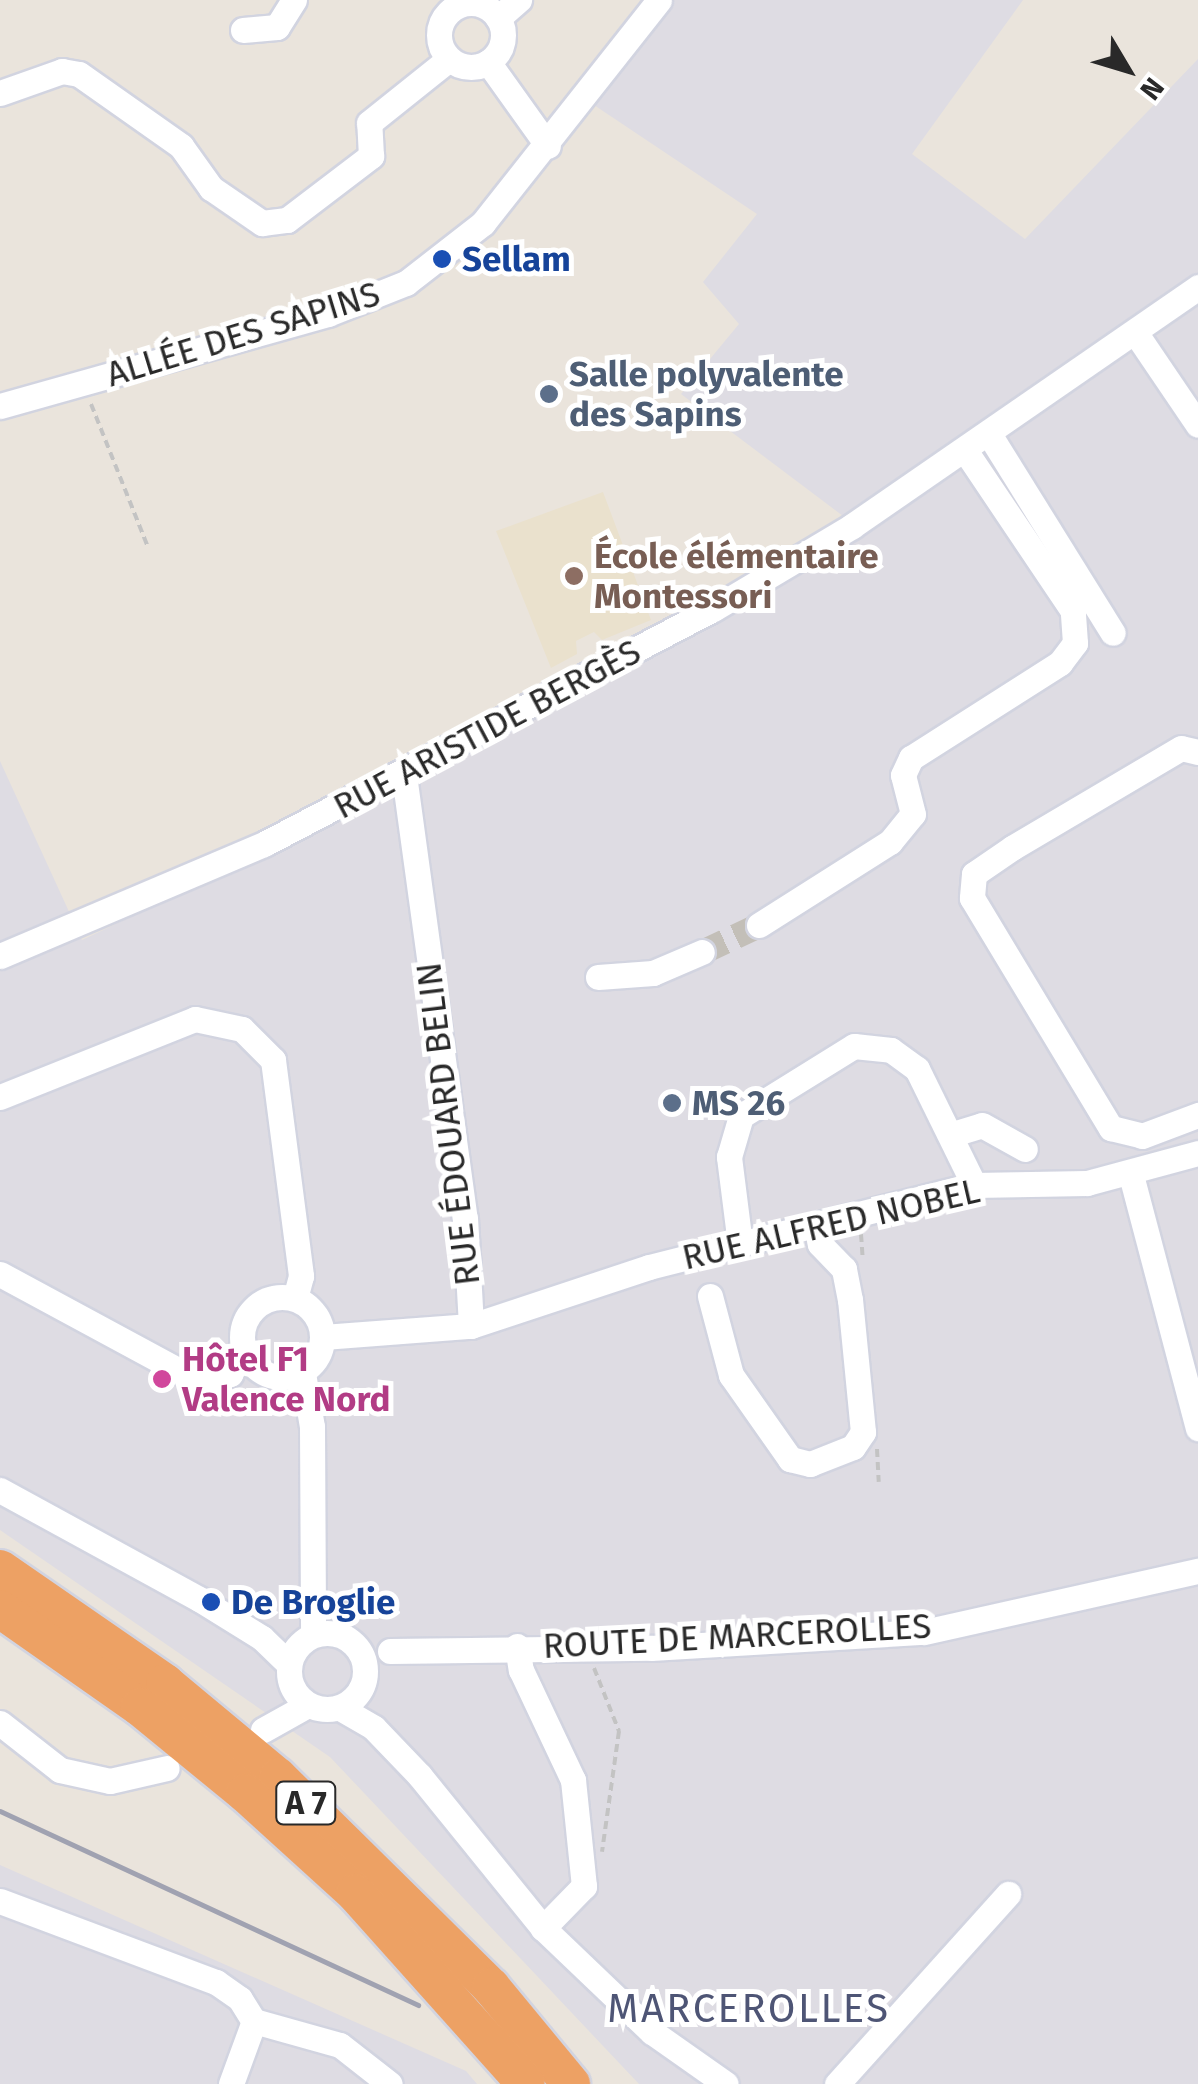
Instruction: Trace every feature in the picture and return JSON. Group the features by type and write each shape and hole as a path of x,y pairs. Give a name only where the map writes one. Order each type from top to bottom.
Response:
{"highway":[{"name":"A 7","path":"0,1569 166,1683 278,1777 491,1988 571,2084"},
{"name":"A 7","path":"0,1608 140,1706 245,1793 354,1892 526,2084"}],"street":[{"path":"244,30 278,27 294,0"},
{"path":"498,18 519,0"},
{"name":"ALLÉE DES SAPINS","path":"0,406 379,296 461,243 548,146 659,0"},
{"path":"472,3 498,18 503,37 488,62 468,67 449,59 439,34 438,8 472,3"},
{"path":"0,93 62,72 78,74 181,146 210,188 262,222 287,220 371,156 369,123 449,59"},
{"path":"488,62 548,146"},
{"name":"RUE ARISTIDE BERGÈS","path":"0,956 264,844 404,775 713,609 965,450 1198,287"},
{"path":"1135,332 1198,425"},
{"path":"989,434 1113,633"},
{"path":"759,925 890,842 913,814 902,775 911,758 1060,663 1075,643 1073,610 965,450"},
{"path":"1198,752 1181,748 1012,848 974,874 972,898 1111,1128 1142,1136 1198,1115"},
{"name":"RUE ÉDOUARD BELIN","path":"324,1337 471,1326 465,1218 404,775"},
{"path":"598,977 653,973 702,952"},
{"path":"0,1097 195,1020 242,1029 273,1060 301,1276 294,1298"},
{"path":"740,1244 730,1158 740,1116 854,1046 890,1050 917,1069 953,1134 974,1185"},
{"path":"953,1134 982,1125 1025,1148"},
{"name":"RUE ALFRED NOBEL","path":"471,1326 740,1244 974,1185 1043,1186 1131,1175 1198,1153"},
{"path":"1131,1175 1198,1428"},
{"path":"710,1296 731,1375 790,1459 810,1464 853,1446 863,1432 850,1300 844,1269 820,1244 816,1226"},
{"path":"0,1274 196,1380 230,1374 243,1350 249,1313 276,1296 294,1298 320,1320 324,1337 318,1358 302,1373 268,1376 243,1350"},
{"path":"302,1373 312,1427 313,1595 302,1699"},
{"path":"0,1490 262,1638 307,1644 348,1638 364,1661 348,1702"},
{"name":"ROUTE DE MARCEROLLES","path":"364,1661 390,1651 517,1646 593,1648 924,1632 1198,1571"},
{"path":"517,1646 521,1670 573,1780 584,1886 543,1928"},
{"path":"271,1724 302,1699 348,1702 543,1928 652,2032 726,2084"},
{"path":"0,1723 60,1770 110,1781 166,1768"},
{"path":"847,2081 1008,1894"},
{"path":"0,1902 216,1982 254,2021 340,2045 390,2084"},
{"path":"231,2084 254,2021"}],"path":[{"path":"81,382 147,545"},
{"path":"584,1886 600,1866 620,1752 619,1731 594,1673 593,1648"}],"shaded area":[{"path":"673,0 1023,0 912,154 1025,239 1198,59 1198,2084 639,2084 330,1757 0,1530 0,761 82,940 351,813 847,519 681,394 739,324 703,282 757,214 594,105"},
{"name":"École élémentaire Montessori","path":"603,492 651,620 602,640 594,632 576,641 577,654 551,668 496,531"},
{"path":"0,1865 466,2071 477,2084 0,2084"}],"tunnel":[{"path":"702,952 759,925"}],"railway":[{"path":"0,1811 418,2005"}],"place":[{"name":"Sellam","path":"442,259"},
{"name":"Salle polyvalente des Sapins","path":"549,394"},
{"name":"École élémentaire Montessori","path":"574,576"},
{"name":"MS 26","path":"672,1103"},
{"name":"Hôtel F1 Valence Nord","path":"162,1379"},
{"name":"De Broglie","path":"211,1602"}],"district":[{"name":"MARCEROLLES","path":"749,2009"}]}
